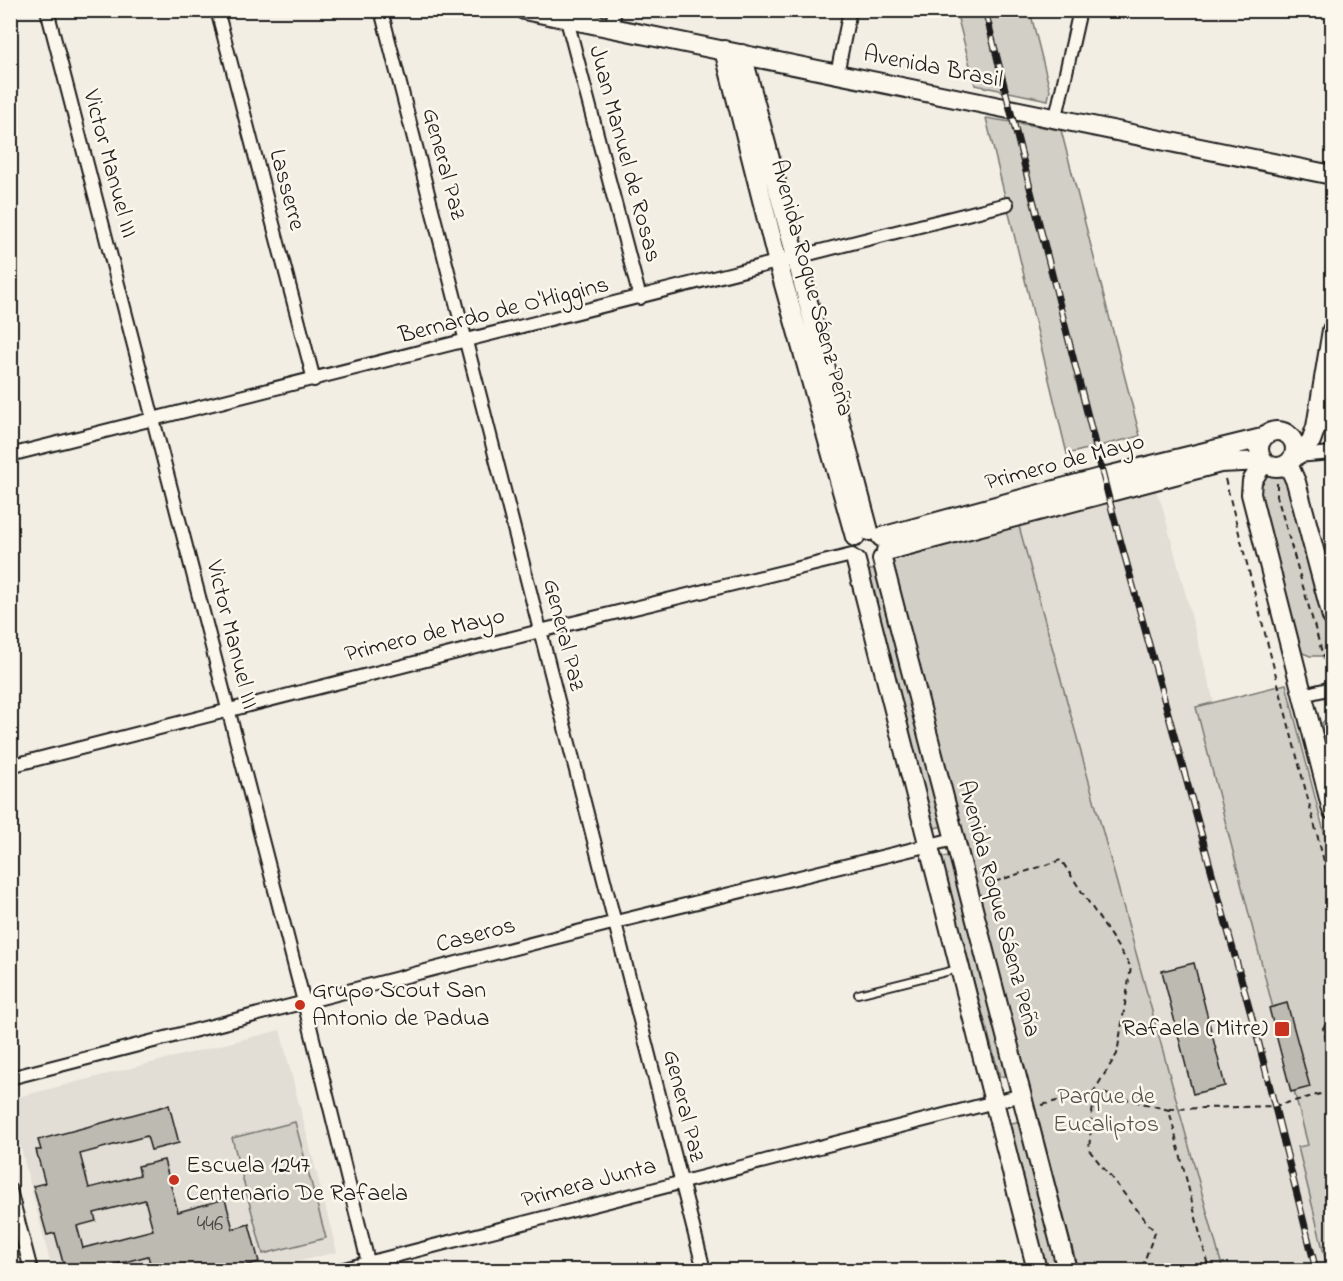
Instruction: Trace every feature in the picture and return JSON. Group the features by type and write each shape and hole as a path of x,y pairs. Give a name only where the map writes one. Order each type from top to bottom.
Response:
{"street":[{"name":"Victor Manuel III","path":"47,10 304,1002 369,1267"},
{"name":"Lasserre","path":"217,10 314,380"},
{"name":"General Paz","path":"381,10 704,1270"},
{"name":"Avenida Brasil","path":"524,10 1332,175"},
{"path":"611,29 615,10"},
{"path":"837,74 850,10"},
{"path":"1056,117 1080,10"},
{"name":"Juan Manuel de Rosas","path":"567,20 640,298"},
{"name":"Avenida Roque Sáenz Peña","path":"724,50 778,264 811,349 853,503 869,547 954,839 1066,1270"},
{"name":"Avenida Roque Sáenz Peña","path":"742,54 796,258 811,349"},
{"name":"Bernardo de O'Higgins","path":"10,455 778,264 1007,204"},
{"path":"1332,330 1311,441 1252,481 1251,494 1332,810"},
{"name":"Primero de Mayo","path":"10,766 1019,508 1262,438 1267,434 1299,427 1307,420 1319,402"},
{"path":"1279,431 1291,437 1295,454 1280,462"},
{"path":"1262,438 1259,450 1280,462 1296,482 1332,617"},
{"name":"Primero de Mayo","path":"1019,508 1220,464 1280,462 1332,453"},
{"name":"Avenida Roque Sáenz Peña","path":"869,547 927,845 996,1101 1037,1270"},
{"path":"1303,695 1332,688"},
{"name":"Caseros","path":"10,1078 616,922 954,839"},
{"name":"Primera Junta","path":"340,1270 369,1267 681,1182 1022,1095"},
{"path":"10,1190 31,1270"}],"lane":[{"path":"858,994 961,968"}],"path":[{"path":"1280,462 1277,496 1332,688"},
{"path":"1221,474 1226,480 1332,892"},
{"path":"981,886 1061,860 1131,967 1117,1054 1094,1091 1089,1150 1155,1232 1141,1270"},
{"path":"1332,1017 1323,1028 1332,1060"},
{"path":"1039,1105 1094,1091 1169,1110 1275,1106 1332,1091"},
{"path":"1169,1110 1209,1270"}],"shaded area":[{"path":"1153,484 1162,505 1214,702 1196,708 1308,1146 1299,1148 1328,1270 1223,1270 1017,519"},
{"name":"Escuela 1247 Centenario De Rafaela","path":"280,1030 337,1252 264,1270 52,1270 10,1099"}],"green space":[{"path":"956,11 1030,11 1050,90 1048,100 975,85"},
{"path":"986,118 1061,130 1140,436 1067,454"},
{"path":"1282,474 1289,480 1332,634 1332,647 1325,656 1310,656 1298,651 1257,490 1260,475"},
{"name":"Parque de Eucaliptos","path":"1017,519 1223,1270 1078,1270 893,572 894,558"},
{"path":"879,568 948,825 934,828 863,572"},
{"path":"1286,684 1332,863 1332,1270 1328,1270 1298,1147 1308,1145 1196,707"},
{"path":"1332,713 1332,767 1322,723"},
{"path":"956,854 1013,1074 1000,1077 940,858"},
{"path":"1024,1120 1061,1270 1046,1270 1008,1124"},
{"path":"295,1122 326,1238 263,1254 232,1138"}],"building":[{"path":"1194,963 1225,1086 1193,1094 1162,971"},
{"path":"1287,1003 1310,1087 1291,1092 1269,1008"},
{"path":"169,1105 179,1143 151,1150 147,1136 80,1154 89,1188 140,1175 138,1166 164,1160 178,1212 225,1199 233,1229 249,1224 259,1262 228,1270 152,1270 148,1256 94,1270 78,1270 77,1267 65,1270 55,1233 47,1235 33,1186 45,1183 36,1150 41,1150 38,1140","holes":["145,1200 153,1230 83,1248 77,1226 96,1221 94,1213"]}],"railway":[{"path":"985,10 1109,499 1258,1040 1316,1270"}],"place":[{"name":"Grupo Scout San Antonio de Padua","path":"300,1005"},
{"name":"Rafaela (Mitre)","path":"1282,1029"},
{"name":"Escuela 1247 Centenario De Rafaela","path":"174,1180"}]}
